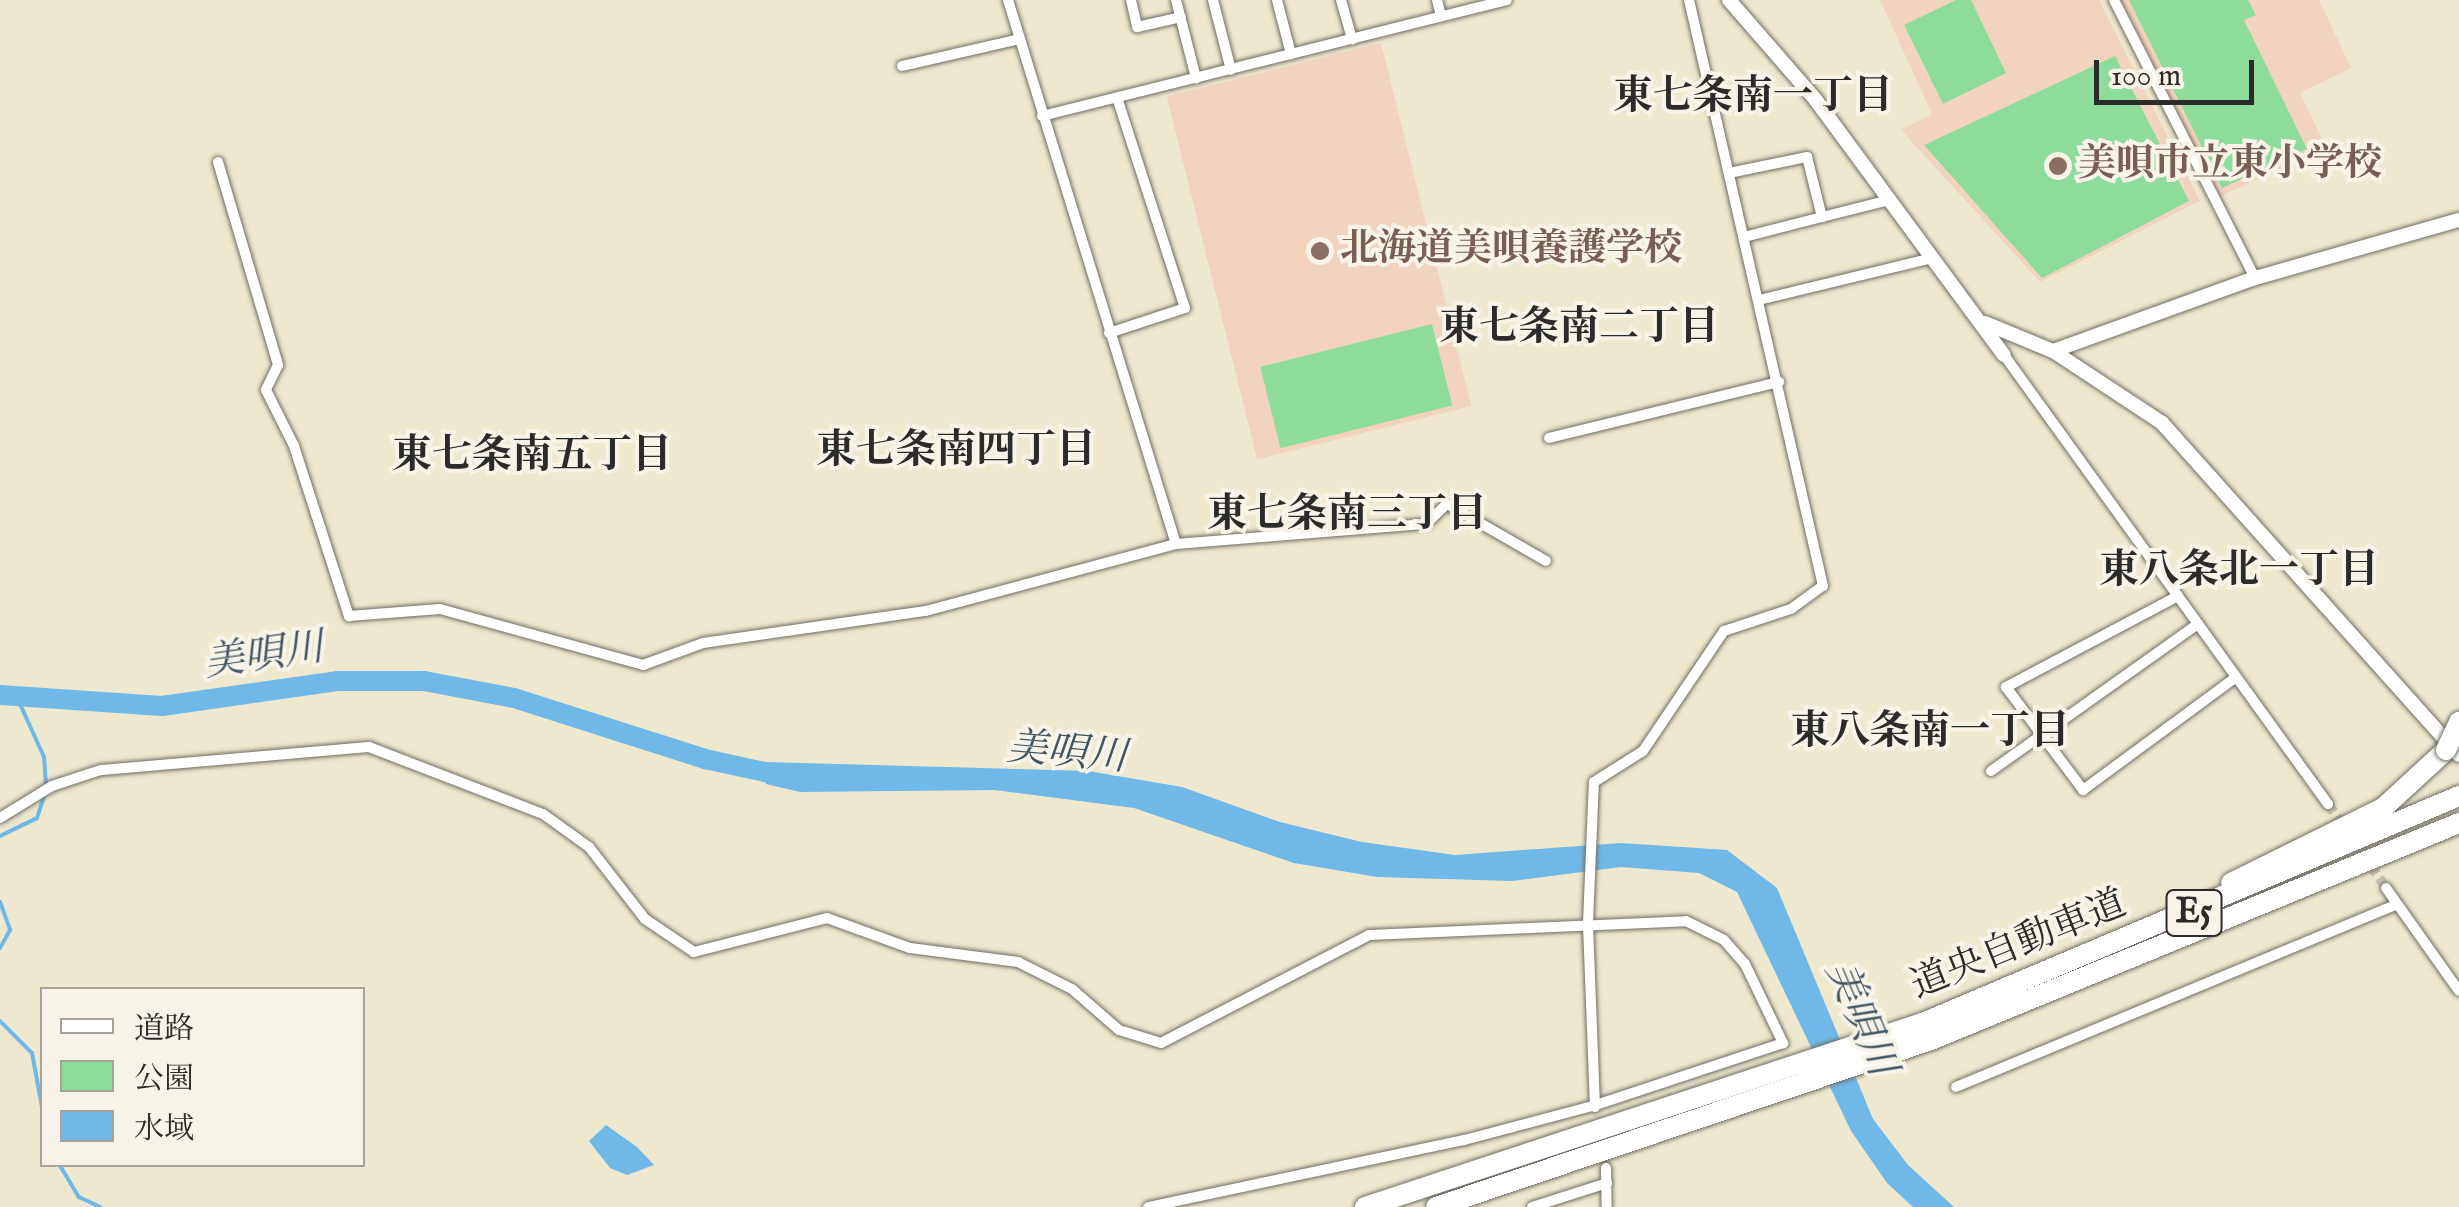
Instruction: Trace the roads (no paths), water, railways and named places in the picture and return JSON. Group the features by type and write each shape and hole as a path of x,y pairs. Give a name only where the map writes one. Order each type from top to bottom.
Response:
{"highway":[{"path":"2036,979 2383,808 2453,752 2459,721"},
{"name":"道央自動車道","path":"1928,1031 2036,979 2459,796"},
{"name":"道央自動車道","path":"1436,1207 1928,1031 2452,828"},
{"name":"道央自動車道","path":"1365,1207 1783,1083"}],"street":[{"path":"1008,0 1176,544"},
{"path":"1131,0 1137,27 1181,17"},
{"path":"1176,0 1196,78"},
{"path":"1213,0 1230,70"},
{"path":"1277,0 1291,54"},
{"path":"1341,0 1352,39"},
{"path":"1437,0 1442,16"},
{"path":"1042,116 1507,0"},
{"path":"1595,1108 1588,923 1589,794 1604,772 1643,750 1724,631 1792,609 1823,586 1689,0"},
{"path":"1730,0 1815,99 1985,323 2004,355 2328,804"},
{"path":"2114,0 2255,278"},
{"path":"902,66 1020,39"},
{"path":"1109,333 1185,308 1116,98"},
{"path":"1729,173 1806,156 1822,217"},
{"path":"218,162 278,366 266,390 294,446 349,616 440,608 643,665 703,642 926,612 1176,544 1426,524 1447,504 1546,562"},
{"path":"1744,237 1889,200"},
{"path":"2053,351 2255,278 2459,220"},
{"path":"1759,300 1932,258"},
{"path":"1985,323 2053,351 2162,423 2453,752"},
{"path":"1550,438 1779,382"},
{"path":"2178,596 2006,687 2082,790 2236,677"},
{"path":"1991,771 2198,624"},
{"path":"0,818 52,786 102,770 369,748 544,814 589,847 646,919 694,952 827,918 910,948 1028,966 1102,1010 1119,1030 1161,1042 1369,934 1686,921 1706,928 1745,964 1783,1043 1595,1108 1148,1207"},
{"path":"2386,888 2459,991"},
{"path":"1956,1087 2396,904"},
{"path":"1606,1168 1607,1207"},
{"path":"1532,1207 1606,1183"}],"water":[{"path":"765,762 1088,771 1182,787 1280,822 1362,842 1455,855 1621,843 1727,850 1777,888 1873,1119 1908,1165 1954,1207 1913,1207 1887,1183 1851,1131 1737,892 1699,873 1621,867 1512,881 1377,877 1294,863 1134,808 994,790 800,792 766,784"},
{"path":"606,1125 654,1165 627,1175 610,1168 589,1141"}],"waterway":[{"name":"美唄川","path":"0,695 162,706 337,681 424,681 514,698 705,759 792,778"},
{"path":"16,695 44,757 46,787"},
{"path":"0,836 37,818 44,796"},
{"path":"0,902 10,930 0,948"},
{"path":"0,1021 32,1053 40,1096"},
{"path":"61,1167 79,1197 100,1207"}],"tunnel":[{"path":"2328,804 2386,888"}],"place":[{"name":"美唄市立東小学校","path":"2058,166"},
{"name":"北海道美唄養護学校","path":"1320,251"}],"district":[{"name":"東七条南一丁目","path":"1753,98"},
{"name":"東七条南二丁目","path":"1579,329"},
{"name":"東七条南四丁目","path":"956,452"},
{"name":"東七条南五丁目","path":"532,457"},
{"name":"東七条南三丁目","path":"1347,516"},
{"name":"東八条北一丁目","path":"2239,572"},
{"name":"東八条南一丁目","path":"1930,733"}]}
